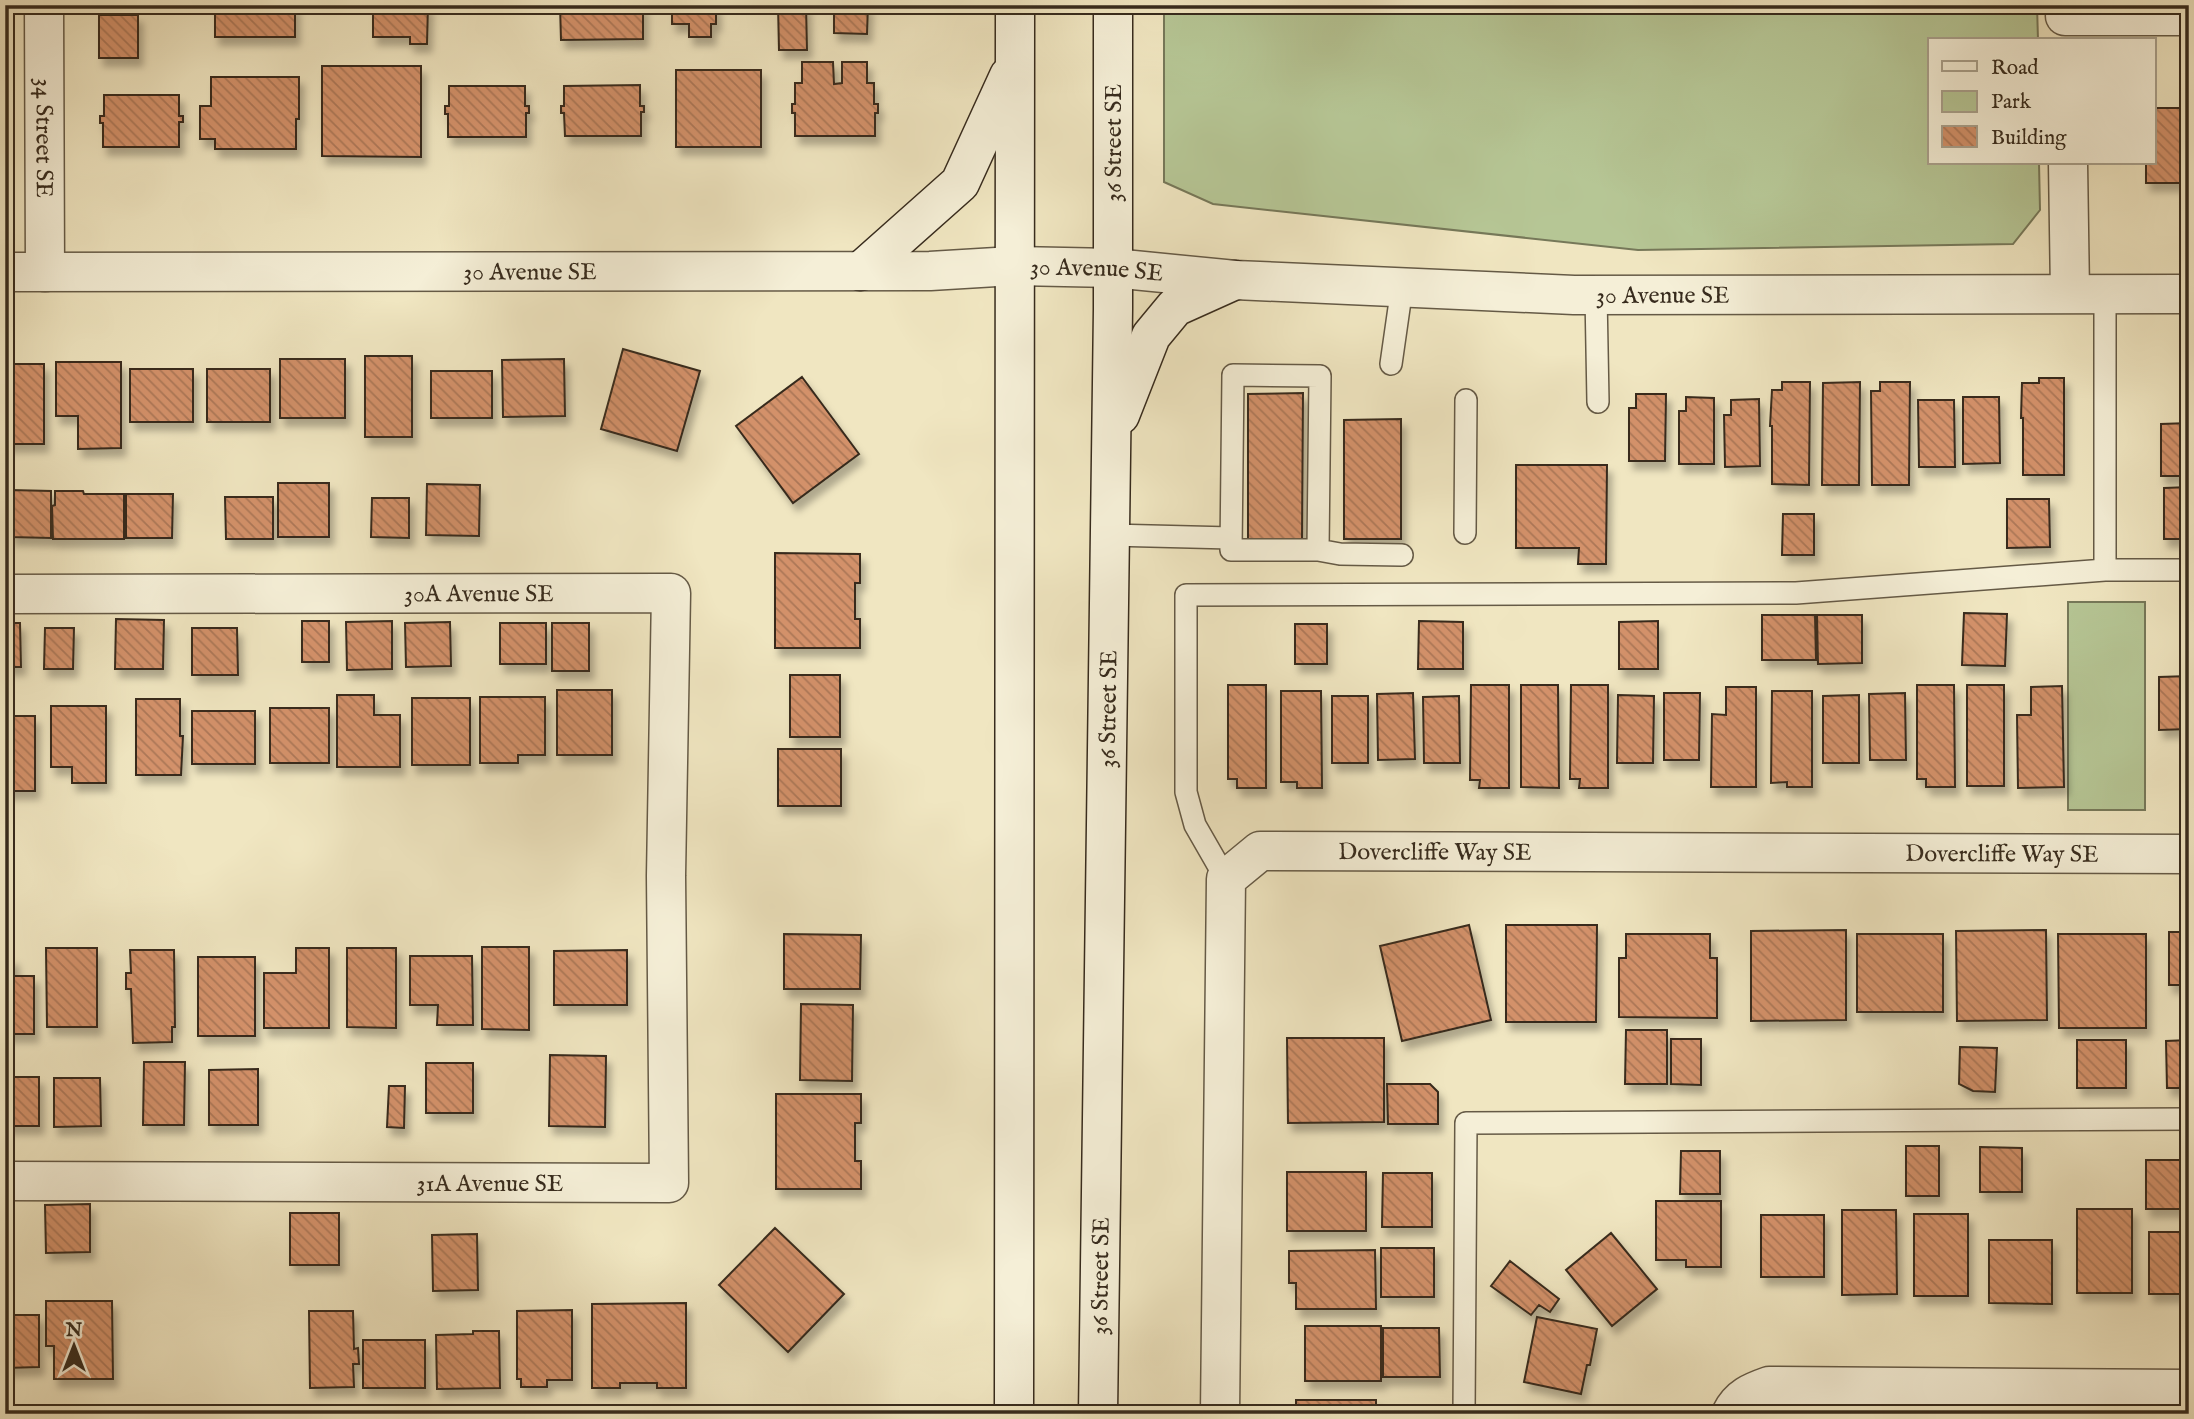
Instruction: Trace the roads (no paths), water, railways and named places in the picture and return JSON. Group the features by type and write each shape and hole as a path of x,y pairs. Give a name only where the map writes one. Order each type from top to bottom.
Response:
{"street":[{"name":"34 Street SE","path":"44,5 45,272"},
{"path":"1014,1414 1015,5"},
{"name":"36 Street SE","path":"1098,1414 1113,268 1113,5"},
{"path":"2066,21 2189,16"},
{"path":"861,271 960,183 1014,65"},
{"path":"2068,164 2087,294"},
{"name":"30 Avenue SE","path":"5,272 930,271 1013,266 1113,268 1235,279 1597,295 2189,294"},
{"path":"1111,439 1151,336 1175,307 1235,279"},
{"name":"30A Avenue SE","path":"5,594 671,593 666,876"},
{"name":"Dovercliffe Way SE","path":"1226,879 1260,851 2189,854"},
{"name":"31A Avenue SE","path":"5,1181 669,1183 666,876"},
{"path":"1220,1414 1226,879"},
{"path":"1731,1414 1748,1393 1769,1386 2189,1389"}],"lane":[{"path":"1391,364 1402,287"},
{"path":"2087,294 2105,570"},
{"path":"1597,295 1598,402"},
{"path":"1318,550 1311,488 1311,436 1320,376 1233,375 1240,436 1240,487 1231,550 1318,550 1340,554 1402,555"},
{"path":"1465,533 1466,400"},
{"path":"1110,535 1231,538"},
{"path":"1226,879 1195,825 1185,792 1186,595 1796,593 2105,570 2189,570"},
{"path":"1464,1414 1466,1124 2189,1119"}]}
